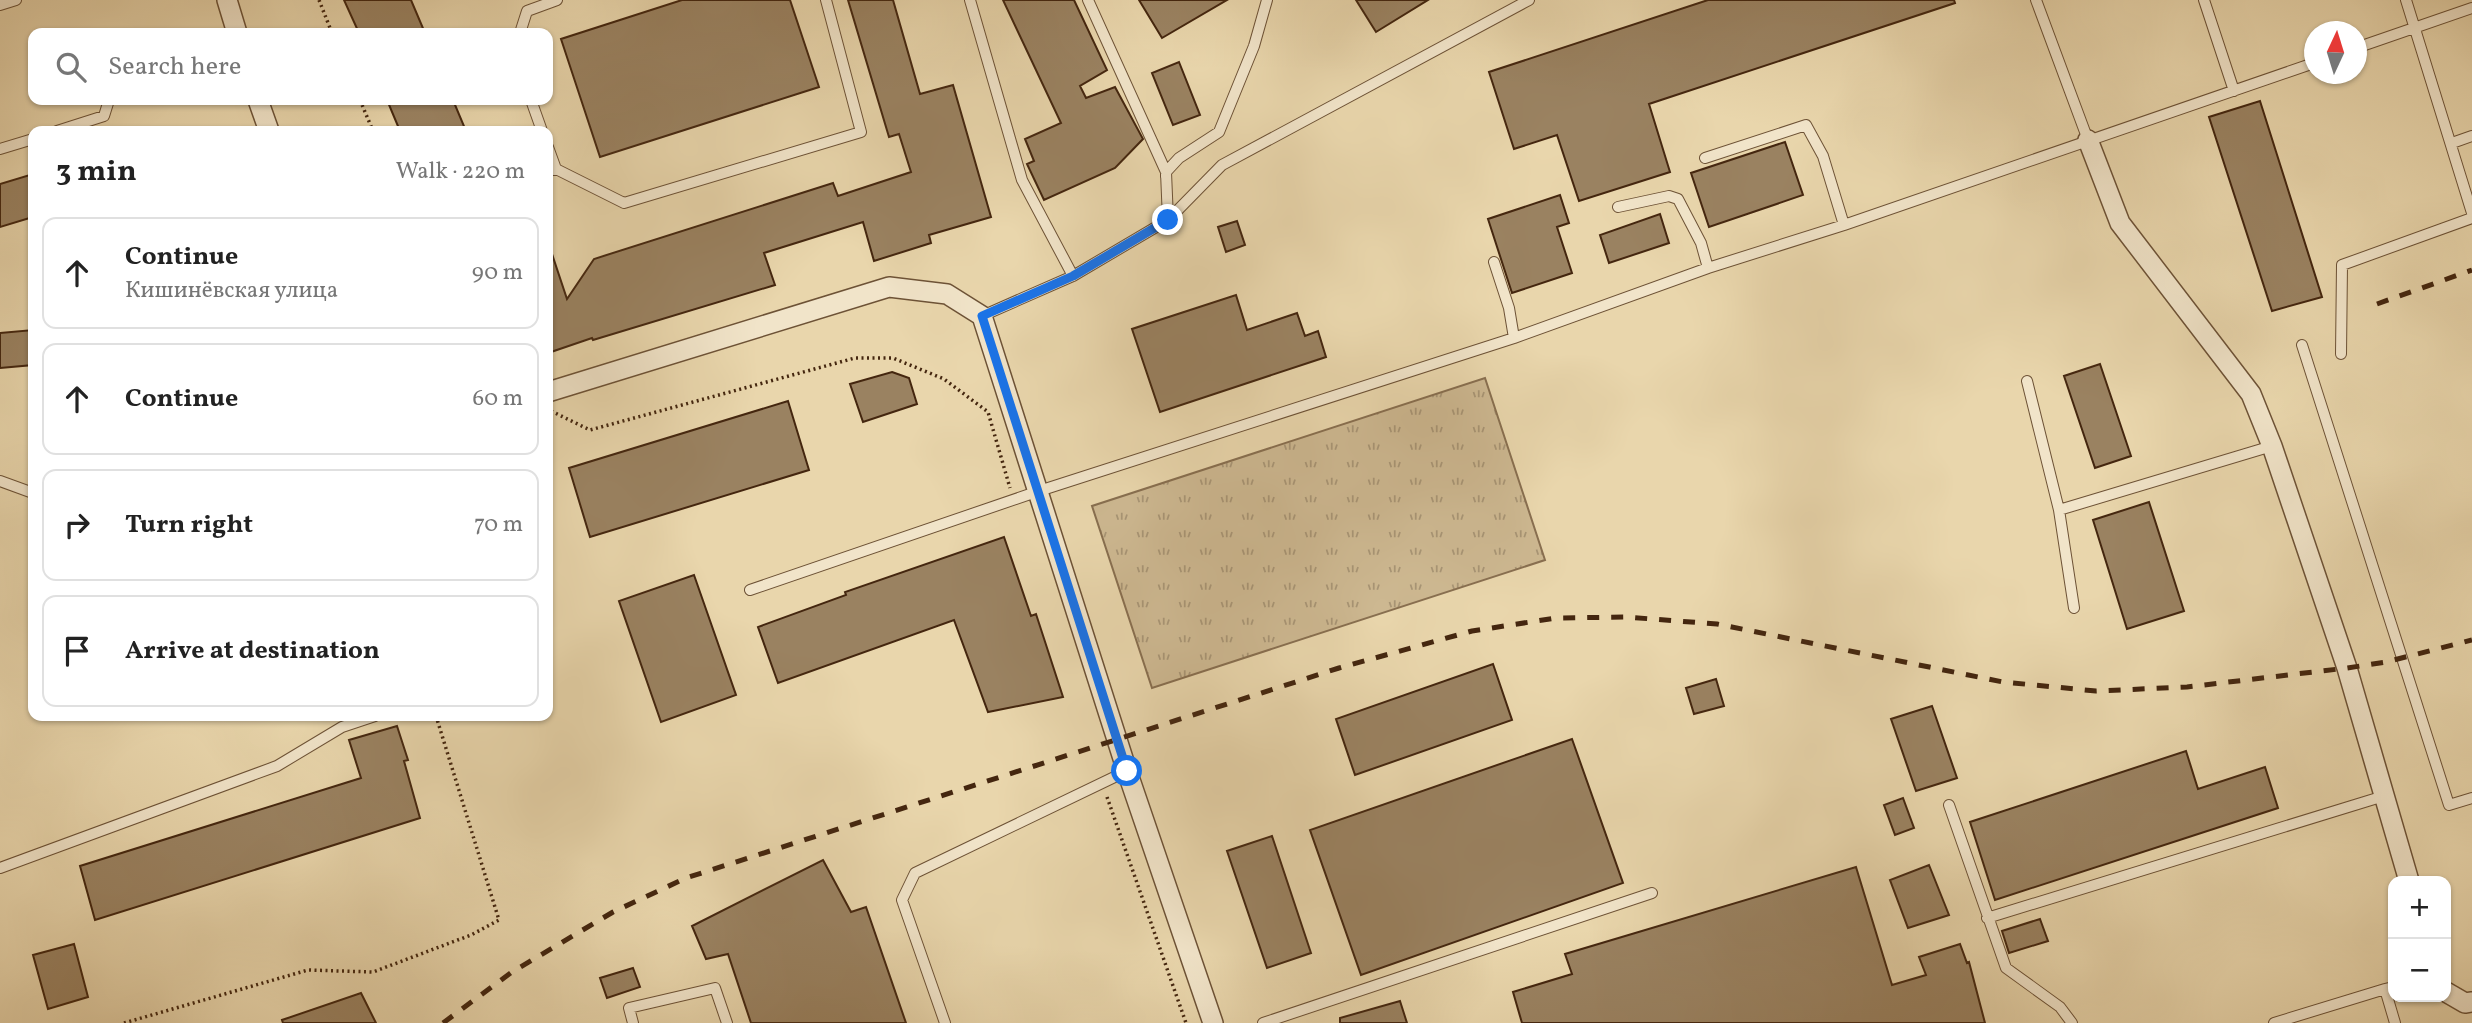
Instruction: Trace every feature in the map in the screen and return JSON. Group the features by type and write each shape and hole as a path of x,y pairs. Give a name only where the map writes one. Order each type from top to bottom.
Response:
{"street":[{"path":"228,0 236,28"},
{"path":"260,105 266,126"},
{"path":"2088,140 2120,223 2251,394 2272,446 2347,668 2408,876"},
{"path":"553,390 889,287 947,294 982,316 1127,771 1213,1023"},
{"path":"2451,995 2465,1003 2472,1002"}],"lane":[{"path":"0,5 16,0"},
{"path":"522,28 527,11 557,0"},
{"path":"553,170 624,203 861,132 826,0"},
{"path":"971,0 1022,180 1073,276"},
{"path":"1088,0 1166,172 1168,220"},
{"path":"1166,172 1179,158 1219,132 1254,46 1267,0"},
{"path":"982,316 1073,276 1168,220 1222,165 1529,0"},
{"path":"2036,0 2088,140"},
{"path":"2204,0 2234,91"},
{"path":"2341,354 2342,265 2472,216 2452,143 2406,0"},
{"path":"2367,44 2472,9"},
{"path":"750,590 1039,491 1514,338 1708,268 1844,225 2304,67"},
{"path":"73,126 104,116 107,105"},
{"path":"533,105 540,126"},
{"path":"1705,158 1806,125 1823,156 1844,225"},
{"path":"2452,143 2472,136"},
{"path":"0,149 28,141"},
{"path":"1619,207 1669,197 1678,198 1701,243 1708,268"},
{"path":"1494,262 1509,308 1514,338"},
{"path":"2302,345 2449,805 2472,798"},
{"path":"2027,382 2059,510 2074,608"},
{"path":"2059,510 2272,446"},
{"path":"0,481 28,491"},
{"path":"0,868 277,766 342,727 360,721"},
{"path":"946,1023 902,900 915,873 1127,771"},
{"path":"1987,918 2384,796"},
{"path":"1949,805 2006,968 2060,1007 2072,1023"},
{"path":"1263,1023 1653,893"},
{"path":"634,1023 629,1008 715,988 727,1023"},
{"path":"2274,1023 2388,988"},
{"path":"2391,1002 2395,1023"}],"path":[{"path":"318,0 330,28"},
{"path":"362,105 371,126"},
{"path":"553,412 590,430 855,358 893,358 944,379 988,412 1014,500"},
{"path":"124,1023 308,970 373,972 471,935 499,920 438,721"},
{"path":"1102,782 1186,1023"}],"green space":[{"path":"1485,378 1545,560 1152,688 1092,506"}],"building":[{"path":"344,0 411,0 423,28 357,28"},
{"path":"682,0 790,0 819,87 600,157 561,39"},
{"path":"848,0 893,0 920,94 953,85 991,217 929,235 931,243 874,261 863,222 764,253 775,285 553,351 553,257 567,299 594,259 833,183 838,196 911,172 899,134 889,137"},
{"path":"1003,0 1074,0 1107,70 1080,86 1086,98 1115,87 1143,139 1115,168 1044,200 1027,164 1034,161 1025,139 1061,123"},
{"path":"1139,0 1227,0 1162,38"},
{"path":"1356,0 1428,0 1376,32"},
{"path":"1708,0 1954,0 1955,3 1649,104 1670,172 1579,201 1557,135 1514,149 1489,72"},
{"path":"1179,62 1200,115 1173,125 1152,73"},
{"path":"2260,101 2322,297 2272,311 2209,117"},
{"path":"389,105 455,105 464,126 398,126"},
{"path":"1785,142 1803,195 1709,227 1691,173"},
{"path":"28,176 28,219 0,227 0,184"},
{"path":"1560,195 1569,223 1557,227 1572,273 1512,293 1488,219"},
{"path":"1660,214 1669,243 1609,263 1600,235"},
{"path":"1237,221 1245,245 1226,252 1218,227"},
{"path":"1236,295 1247,330 1297,313 1305,336 1318,331 1326,357 1160,412 1132,329"},
{"path":"28,330 28,365 0,368 0,333"},
{"path":"2100,364 2131,456 2095,468 2064,376"},
{"path":"892,372 909,378 917,404 863,422 850,384"},
{"path":"788,401 809,470 590,537 569,468"},
{"path":"2149,502 2184,611 2127,629 2093,520"},
{"path":"1004,537 1031,616 1036,614 1063,697 988,712 954,620 778,683 758,627 846,595 845,592"},
{"path":"694,575 736,695 661,722 619,601"},
{"path":"1493,664 1512,720 1355,775 1336,719"},
{"path":"1716,679 1724,706 1694,714 1686,688"},
{"path":"1932,706 1957,778 1916,791 1891,719"},
{"path":"397,726 408,760 404,761 420,818 95,920 80,866 361,778 349,740"},
{"path":"1572,739 1623,883 1361,975 1310,830"},
{"path":"2186,751 2198,789 2265,767 2278,808 1995,900 1970,822"},
{"path":"1903,798 1914,828 1895,835 1884,805"},
{"path":"1272,836 1311,953 1267,968 1227,851"},
{"path":"823,860 851,912 866,907 906,1023 751,1023 728,954 706,959 692,926"},
{"path":"1929,865 1949,915 1908,928 1890,880"},
{"path":"1856,867 1892,985 1926,975 1919,957 1960,944 1967,963 1969,962 1985,1023 1522,1023 1513,992 1572,974 1565,954"},
{"path":"2040,919 2048,941 2009,953 2002,931"},
{"path":"74,944 88,997 48,1009 33,955"},
{"path":"633,968 640,987 607,998 600,978"},
{"path":"361,993 376,1023 283,1023 282,1020"},
{"path":"1400,1001 1407,1023 1340,1023 1340,1018"}],"railway":[{"path":"2377,304 2472,270"},
{"path":"443,1023 512,972 613,912 686,878 1339,668 1472,631 1556,618 1626,617 1717,624 2003,682 2096,691 2187,687 2347,668 2386,662 2472,640"}],"route":[{"path":"1127,771 982,316 1073,276 1168,220"}]}
